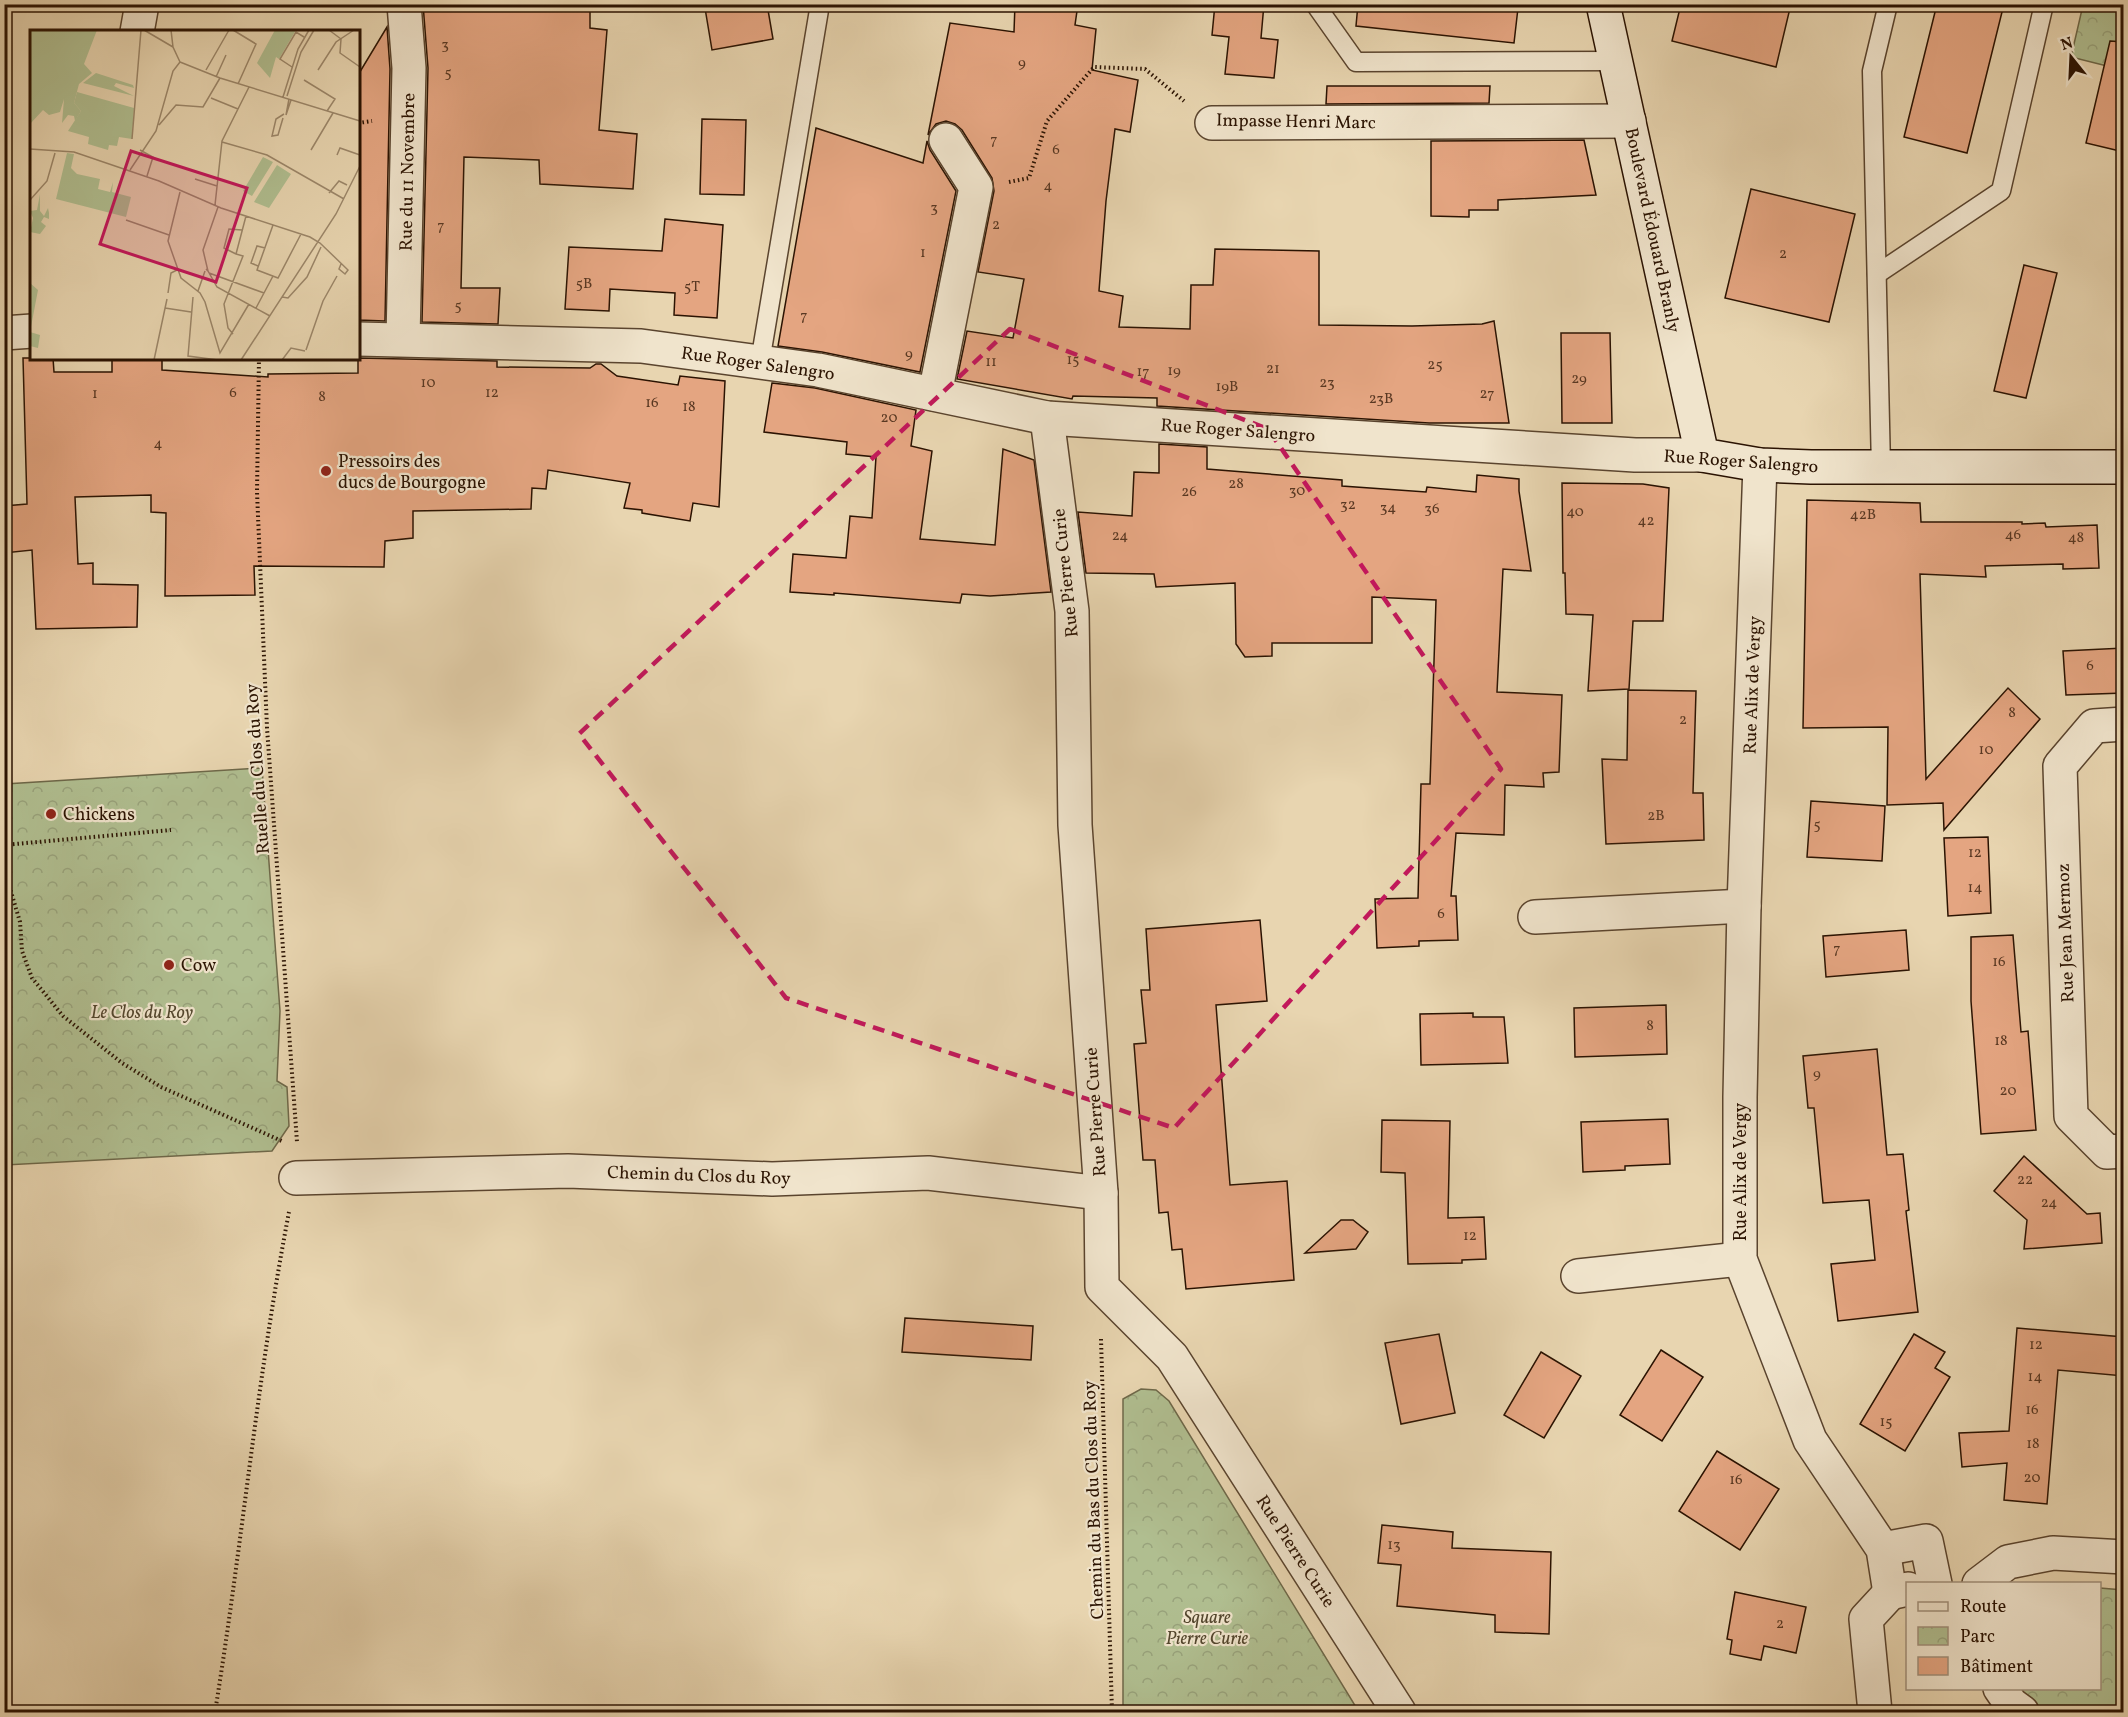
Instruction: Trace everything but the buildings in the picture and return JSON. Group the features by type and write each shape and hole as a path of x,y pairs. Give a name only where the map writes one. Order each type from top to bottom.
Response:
{"street":[{"path":"137,30 142,4"},
{"name":"Rue du 11 Novembre","path":"404,4 409,68 404,339"},
{"name":"Boulevard Édouard Branly","path":"1603,4 1702,455"},
{"name":"Impasse Henri Marc","path":"1212,123 1629,121"},
{"path":"935,394 976,188 946,140"},
{"path":"4,333 30,331"},
{"name":"Rue Roger Salengro","path":"360,339 641,346 818,370 1047,418 1635,455 1702,455 1760,465 1811,468 2124,467"},
{"name":"Rue Pierre Curie","path":"1047,418 1072,611 1075,825 1101,1193 1102,1287 1172,1357 1399,1713"},
{"name":"Rue Alix de Vergy","path":"1760,465 1744,906 1740,1259 1810,1440 1883,1549 1899,1591"},
{"name":"Rue Jean Mermoz","path":"2124,724 2094,726 2060,766 2071,1116 2107,1152 2124,1151"},
{"path":"1535,916 1744,906"},
{"name":"Chemin du Clos du Roy","path":"296,1178 568,1171 772,1179 928,1173 1101,1193"},
{"name":"Rue Alix de Vergy","path":"1578,1276 1740,1259"},
{"path":"1883,1549 1926,1541 1935,1582"},
{"path":"1982,1582 2008,1562 2053,1553 2124,1557"},
{"path":"1875,1713 1866,1619 1899,1591"},
{"path":"2001,1690 2011,1704 2022,1713"}],"lane":[{"path":"760,362 820,4"},
{"path":"1315,4 1356,62 1616,61"},
{"path":"1881,468 1872,71 1888,4"},
{"path":"1877,274 2001,191 2044,4"}],"path":[{"name":"Impasse Henri Marc","path":"976,188 1029,178 1047,121 1094,67 1145,69 1212,123"},
{"path":"360,123 372,121"},
{"name":"Ruelle du Clos du Roy","path":"4,879 9,885 20,922 22,951 32,978 63,1016 122,1063 161,1087 279,1141 297,1144 267,728 257,492 259,360"},
{"path":"4,845 171,830"},
{"path":"215,1713 229,1629 277,1275 296,1178"},
{"name":"Chemin du Bas du Clos du Roy","path":"1102,1287 1101,1327 1112,1713"}],"highlighted area":[{"path":"1010,329 1268,429 1501,769 1174,1128 786,998 579,734"}],"green space":[{"path":"2083,5 2123,5 2123,70 2071,57"},
{"name":"Le Clos du Roy","path":"262,768 280,1011 277,1081 287,1087 289,1126 272,1151 5,1165 5,784"},
{"name":"Square Pierre Curie","path":"1141,1389 1156,1390 1169,1401 1359,1712 1123,1712 1123,1399"},
{"path":"2101,1588 2123,1590 2123,1712 2030,1712 2010,1690 2101,1690"}],"place":[{"name":"Pressoirs des ducs de Bourgogne","path":"326,471"},
{"name":"Chickens","path":"51,814"},
{"name":"Cow","path":"169,965"}]}
